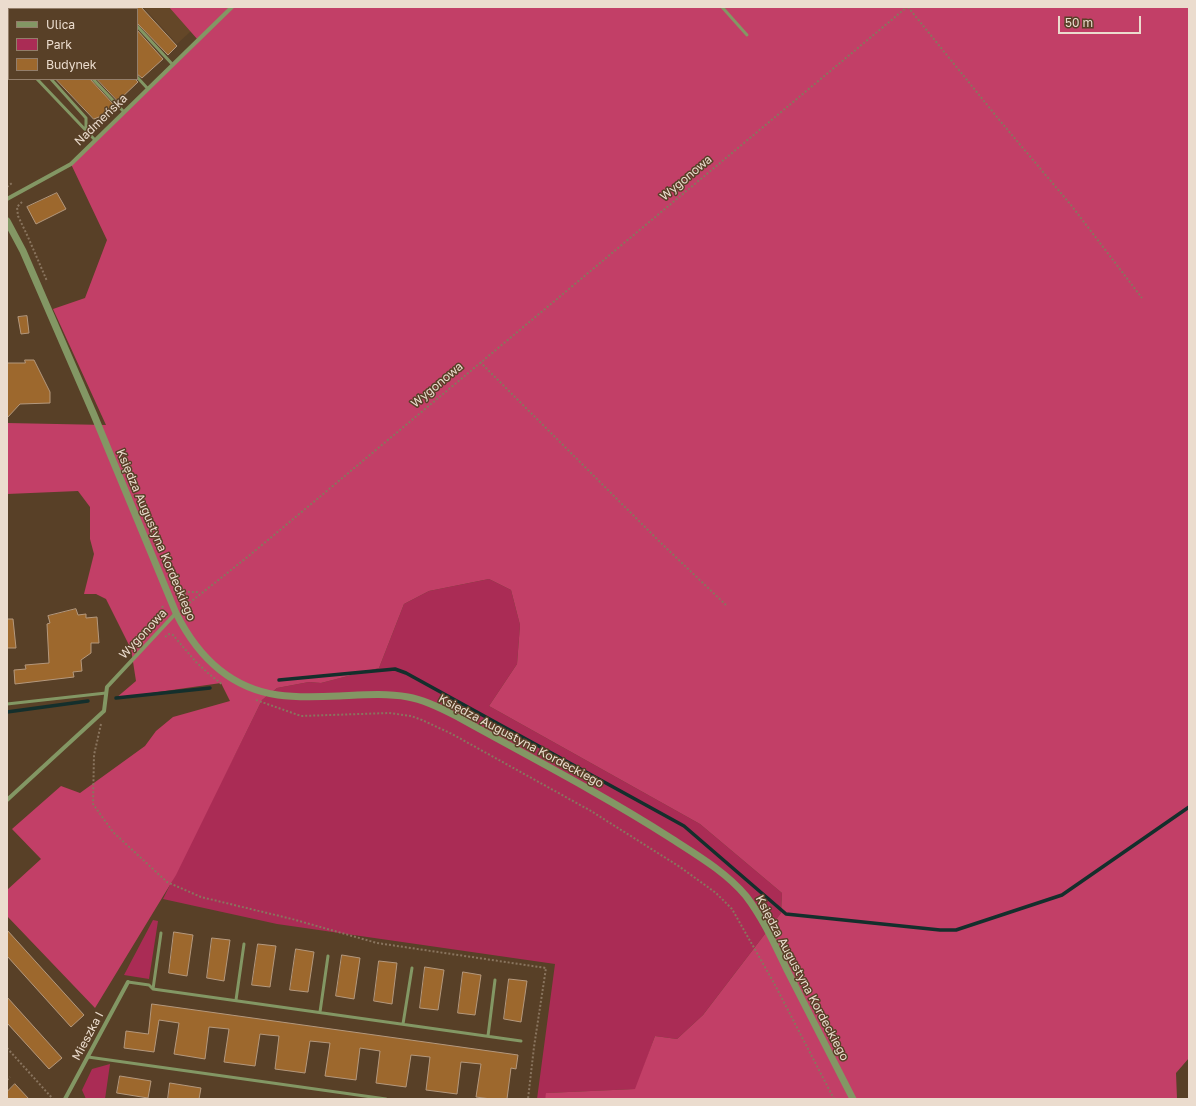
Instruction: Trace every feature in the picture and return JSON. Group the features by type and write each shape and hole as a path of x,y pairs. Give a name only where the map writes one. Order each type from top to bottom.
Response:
{"street":[{"name":"Nadmeńska","path":"7,199 71,164 232,7"},
{"name":"Księdza Augustyna Kordeckiego","path":"7,221 23,251 91,408 176,613 187,634 200,652 219,670 242,684 265,693 288,696 391,695 426,702 456,716 605,798 655,828 721,873 732,881 746,896 762,921 853,1099"},
{"name":"Wygonowa","path":"104,711 107,687 176,613"},
{"path":"7,800 104,711"},
{"name":"Mieszka I","path":"65,1099 128,982"}],"lane":[{"path":"722,7 747,35"},
{"path":"138,27 172,65"},
{"path":"138,78 148,89"},
{"path":"38,80 95,140"},
{"path":"52,80 86,118 86,130"},
{"path":"94,80 124,112"},
{"path":"7,704 106,693"},
{"path":"153,989 161,933"},
{"path":"236,1000 244,944"},
{"path":"320,1012 328,956"},
{"path":"403,1024 412,968"},
{"path":"488,1036 495,980"},
{"path":"128,982 149,985 153,989 521,1041"},
{"path":"88,1057 386,1099"}],"path":[{"path":"907,7 1071,205 1142,298"},
{"name":"Wygonowa","path":"176,613 250,555 907,7"},
{"path":"7,187 12,183"},
{"path":"480,362 661,544 726,605"},
{"path":"154,624 164,612 160,600"},
{"path":"165,637 169,634 173,635 196,662 225,686"},
{"path":"252,698 301,716 389,713 411,716 422,720 452,734 591,811 704,883 732,909 774,983 834,1099"},
{"path":"104,711 94,756 93,804 113,832 167,882 202,897 292,919 377,943 546,968 528,1099"},
{"path":"7,1048 53,1099"},
{"path":"7,1080 10,1076"}],"shaded area":[{"path":"143,7 217,7 177,44"},
{"path":"169,7 1189,7 1189,1058 1176,1073 1177,1099 545,1099 546,1093 635,1089 655,1036 677,1039 703,1015 781,913 782,893 700,824 489,706 517,664 520,625 511,590 489,579 429,591 404,604 379,668 321,683 309,682 277,688 262,700 176,875 95,1008 7,916 7,890 41,859 12,829 61,786 80,793 145,746 156,731 173,717 230,701 221,683 116,698 136,681 131,649 106,599 96,594 84,594 94,554 90,539 90,507 78,491 7,494 7,423 106,425 53,309 85,298 107,240 71,164 198,40"}],"green space":[{"path":"489,579 511,590 520,625 517,664 489,706 700,824 782,893 781,913 703,1015 677,1039 655,1036 636,1089 547,1093 545,1099 537,1099 555,964 277,924 163,899 262,700 277,688 309,682 321,683 379,668 404,604 429,591"},
{"path":"153,920 158,921 149,979 124,975"},
{"path":"110,1064 105,1099 86,1099 82,1090 92,1069"}],"building":[{"path":"141,7 177,46 168,55 138,24 137,8"},
{"path":"138,31 163,59 142,78 138,75"},
{"path":"57,80 91,80 114,105 104,115 94,119"},
{"path":"98,80 136,80 138,82 118,101"},
{"path":"57,193 66,209 36,224 27,207"},
{"path":"27,316 29,333 21,334 18,317"},
{"path":"25,360 34,360 50,392 50,403 20,404 7,418 7,363 25,363"},
{"path":"76,609 78,615 86,614 86,618 97,617 99,643 91,643 91,653 81,660 82,671 73,672 74,677 15,684 14,670 26,669 25,665 49,663 47,624 50,623 48,616"},
{"path":"7,619 13,619 16,648 7,648"},
{"path":"7,930 84,1015 71,1027 7,956"},
{"path":"174,932 193,935 187,976 169,973"},
{"path":"212,938 230,940 224,981 207,978"},
{"path":"258,944 276,946 270,987 252,985"},
{"path":"296,949 314,952 308,992 290,990"},
{"path":"342,955 360,958 354,999 336,996"},
{"path":"379,961 397,963 392,1004 374,1001"},
{"path":"425,967 444,970 438,1010 420,1008"},
{"path":"463,972 481,975 475,1015 458,1013"},
{"path":"509,979 527,981 521,1022 504,1019"},
{"path":"7,997 62,1058 49,1069 7,1023"},
{"path":"152,1004 518,1055 516,1069 511,1068 507,1099 491,1099 476,1097 481,1064 461,1062 457,1094 426,1090 430,1057 411,1055 406,1087 376,1083 380,1051 360,1048 356,1080 325,1076 330,1043 310,1041 305,1073 275,1069 279,1036 260,1034 255,1066 224,1062 229,1029 209,1027 205,1059 174,1054 179,1023 159,1020 154,1052 124,1048 126,1031 148,1034"},
{"path":"120,1076 151,1081 148,1098 117,1093"},
{"path":"170,1083 201,1088 199,1099 168,1099"},
{"path":"15,1084 29,1099 7,1099 7,1092"}],"waterway":[{"path":"279,680 395,669 406,673 684,826 786,914 940,930 956,930 1062,895 1189,807"},
{"path":"116,698 210,688"},
{"path":"7,712 88,701"}]}
